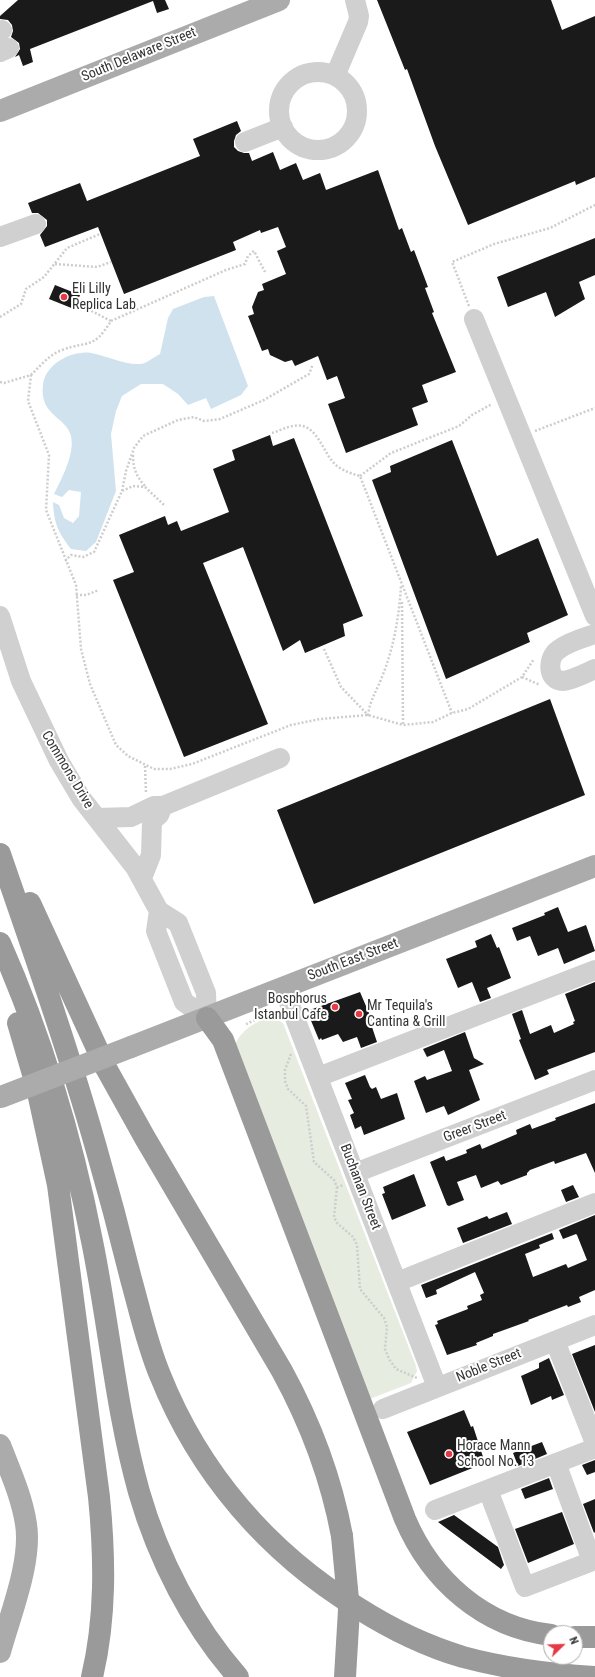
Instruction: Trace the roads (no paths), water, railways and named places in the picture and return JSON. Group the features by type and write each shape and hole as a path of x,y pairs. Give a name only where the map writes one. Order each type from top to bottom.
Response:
{"highway":[{"path":"0,837 106,1068 145,1138 282,1371 303,1410 323,1460 335,1502 342,1536 349,1610 345,1677"},
{"path":"0,854 59,1022 81,1094 146,1333 159,1372 181,1422 213,1475 247,1517 280,1551 328,1590 390,1628 434,1647 484,1662 546,1674 595,1677"},
{"path":"0,942 24,998 46,1062 83,1195 101,1288 122,1418 139,1493 162,1554 174,1580 204,1632 238,1677"},
{"path":"0,960 37,1088 58,1185 92,1437 102,1530 104,1566 102,1615 92,1677"},
{"path":"207,1018 220,1034 226,1048 400,1505 416,1542 436,1573 463,1599 500,1621 523,1629 543,1633"},
{"path":"583,1637 595,1636"}],"main road":[{"name":"South Delaware Street","path":"0,110 278,0"},
{"name":"South East Street","path":"1,1098 595,866"},
{"path":"0,1446 21,1502 26,1523 27,1540 22,1575 0,1652"}],"street":[{"path":"335,76 358,22 358,12 354,0"},
{"path":"324,72 335,76 349,87 357,103 356,122 348,138 334,148 322,151 311,150 295,143 288,136 283,127 280,118 280,102 290,84 299,77 309,73 324,72"},
{"path":"245,142 283,127"},
{"path":"0,237 36,224"},
{"path":"474,319 593,610"},
{"name":"Commons Drive","path":"0,616 21,681 44,732 65,771 81,798 142,878 160,911 178,923 206,993 207,1018"},
{"path":"595,634 557,650 551,656 549,662 552,674 557,679 563,681 595,669"},
{"path":"97,818 132,817 280,758"},
{"path":"142,878 151,855 152,821 159,815 155,807"},
{"path":"318,1077 595,970"},
{"name":"Buchanan Street","path":"283,987 318,1077 351,1178 397,1282 437,1387"},
{"name":"Greer Street","path":"351,1178 595,1080"},
{"path":"397,1282 595,1203"},
{"name":"Noble Street","path":"383,1409 595,1325"},
{"path":"555,1340 595,1443"},
{"path":"435,1510 595,1448"},
{"path":"488,1490 525,1587 594,1560 556,1463"}],"water":[{"path":"214,296 248,386 241,395 211,409 206,398 188,405 178,394 163,384 141,384 122,396 116,411 111,434 116,491 96,542 86,551 71,549 63,538 56,522 53,502 59,505 64,518 73,523 79,516 81,492 69,490 62,497 54,494 67,466 72,443 71,436 64,424 49,410 45,403 43,385 45,378 54,365 60,360 75,354 97,354 122,362 134,364 146,362 160,354 168,318 173,309 204,297"}],"place":[{"name":"Eli Lilly Replica Lab","path":"64,297"},
{"name":"Bosphorus Istanbul Cafe","path":"335,1007"},
{"name":"Mr Tequila's Cantina & Grill","path":"359,1014"},
{"name":"Horace Mann School No. 13","path":"449,1454"}]}
